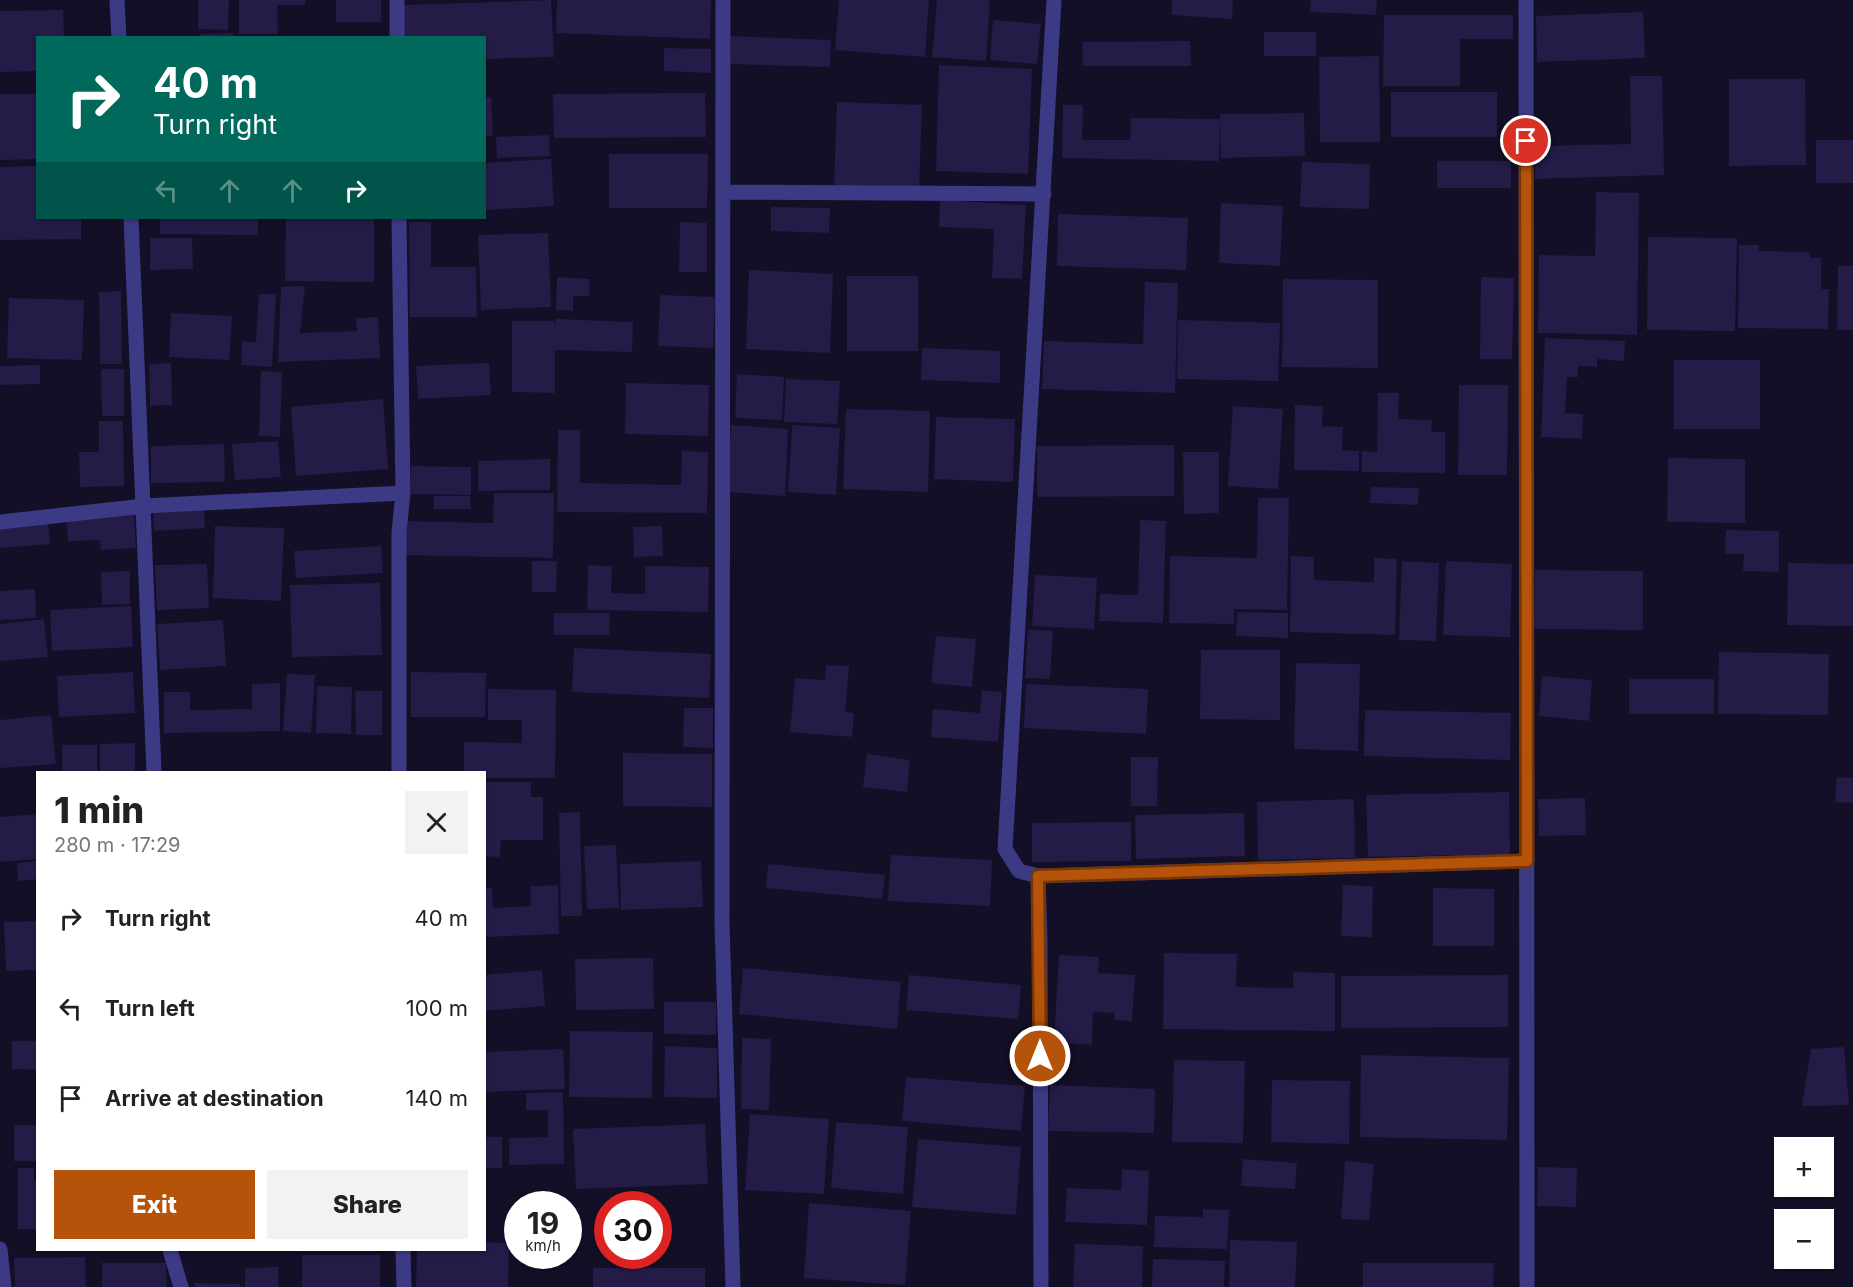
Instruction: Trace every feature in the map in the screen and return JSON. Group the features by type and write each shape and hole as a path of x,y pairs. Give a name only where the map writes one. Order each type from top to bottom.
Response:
{"street":[{"path":"117,0 119,36"},
{"path":"397,0 397,36"},
{"path":"723,0 722,923 733,1287"},
{"path":"1053,0 1044,194 1005,849 1019,871 1038,876 1527,861"},
{"path":"1526,0 1527,1287"},
{"path":"723,192 1044,194"},
{"path":"131,219 154,771"},
{"path":"399,219 403,493 399,532 399,771"},
{"path":"0,522 144,506 403,493"},
{"path":"1038,876 1041,1287"},
{"path":"0,1249 4,1287"},
{"path":"170,1251 181,1287"},
{"path":"403,1251 404,1287"}],"building":[{"path":"198,0 229,0 228,30 198,29"},
{"path":"239,0 305,0 305,5 277,5 278,34 239,34"},
{"path":"336,0 381,0 381,22 336,22"},
{"path":"551,0 554,57 486,59 486,36 404,36 403,5"},
{"path":"557,0 711,0 710,39 556,33"},
{"path":"839,0 929,0 925,57 835,50"},
{"path":"937,0 990,0 986,61 932,57"},
{"path":"1172,0 1233,0 1232,19 1172,15"},
{"path":"1311,0 1377,0 1376,15 1310,12"},
{"path":"63,10 64,36 36,36 36,71 0,72 0,11"},
{"path":"1643,12 1645,58 1537,62 1536,16"},
{"path":"1384,15 1513,15 1513,39 1460,39 1460,86 1383,86"},
{"path":"993,20 1041,24 1037,64 990,60"},
{"path":"1264,32 1316,32 1316,56 1264,56"},
{"path":"233,33 233,36 199,36 199,34"},
{"path":"731,36 831,40 830,67 730,64"},
{"path":"1190,41 1191,66 1083,66 1082,42"},
{"path":"664,48 711,49 711,73 664,71"},
{"path":"1379,56 1380,142 1320,142 1319,57"},
{"path":"939,65 1032,69 1028,174 936,171"},
{"path":"1630,76 1662,76 1664,175 1535,179 1535,146 1631,144"},
{"path":"1729,79 1805,79 1806,165 1729,166"},
{"path":"1391,92 1497,92 1497,137 1391,137"},
{"path":"705,93 706,137 554,138 553,94"},
{"path":"0,94 36,94 36,159 0,160"},
{"path":"491,97 493,136 486,136 486,98"},
{"path":"837,102 922,105 919,190 834,186"},
{"path":"1063,105 1083,105 1082,140 1130,140 1131,118 1220,119 1219,161 1062,158"},
{"path":"1304,113 1305,156 1221,158 1220,114"},
{"path":"549,135 550,156 497,158 496,137"},
{"path":"1816,140 1853,140 1853,183 1816,183"},
{"path":"609,154 708,154 707,208 609,208"},
{"path":"551,159 554,206 486,210 486,163"},
{"path":"1437,161 1511,161 1511,188 1437,188"},
{"path":"1302,162 1370,164 1369,209 1300,207"},
{"path":"36,166 36,219 81,219 81,239 0,240 0,167"},
{"path":"1596,192 1639,193 1637,335 1538,333 1539,255 1595,256"},
{"path":"940,200 1026,205 1022,279 992,278 994,229 939,227"},
{"path":"1221,203 1283,206 1280,266 1219,263"},
{"path":"771,207 830,208 829,233 771,231"},
{"path":"1058,214 1188,218 1186,270 1057,266"},
{"path":"160,219 258,219 258,235 160,234"},
{"path":"286,219 374,219 374,282 285,281"},
{"path":"409,222 431,222 431,267 476,267 477,317 410,317"},
{"path":"680,222 707,223 707,272 679,272"},
{"path":"548,233 551,307 481,310 478,235"},
{"path":"1648,237 1737,238 1735,331 1647,330"},
{"path":"150,238 192,238 193,269 150,270"},
{"path":"1739,245 1759,245 1759,251 1809,252 1810,258 1821,258 1821,289 1829,289 1828,329 1738,328"},
{"path":"1838,266 1853,266 1853,330 1837,330"},
{"path":"749,270 833,274 830,353 746,349"},
{"path":"847,276 918,276 918,351 847,351"},
{"path":"557,277 590,279 589,296 573,296 573,311 556,310"},
{"path":"1481,277 1514,278 1512,359 1480,359"},
{"path":"1283,279 1378,280 1378,368 1282,367"},
{"path":"1145,282 1178,283 1175,393 1042,389 1044,341 1143,344"},
{"path":"305,286 300,333 357,331 356,318 378,317 380,358 278,362 281,287"},
{"path":"121,291 122,364 100,364 99,292"},
{"path":"259,294 276,294 272,367 241,365 242,341 256,342"},
{"path":"660,295 715,297 713,348 658,346"},
{"path":"9,298 84,300 82,360 7,358"},
{"path":"171,313 232,316 229,360 169,357"},
{"path":"556,319 633,322 632,352 555,350 555,393 512,392 512,321 555,321 555,331"},
{"path":"1178,320 1280,323 1278,381 1177,379"},
{"path":"1545,338 1625,341 1624,361 1597,359 1597,367 1578,366 1578,377 1567,377 1565,413 1583,414 1582,439 1541,437"},
{"path":"922,348 1000,351 1000,383 921,380"},
{"path":"1674,360 1760,360 1760,429 1674,429"},
{"path":"171,363 172,405 150,406 149,364"},
{"path":"489,363 491,395 418,399 416,366"},
{"path":"40,365 40,384 0,385 0,366"},
{"path":"101,369 124,369 124,416 102,416"},
{"path":"261,371 282,372 280,437 259,436"},
{"path":"737,374 784,377 782,420 735,418"},
{"path":"786,379 840,381 837,424 784,422"},
{"path":"626,383 709,385 708,436 625,434"},
{"path":"1459,385 1508,385 1507,475 1458,475"},
{"path":"1378,393 1399,393 1398,419 1432,420 1431,432 1445,432 1445,473 1362,472 1362,451 1377,452"},
{"path":"383,399 388,469 296,476 291,407"},
{"path":"1295,405 1323,406 1322,426 1343,427 1342,450 1359,451 1359,471 1294,470"},
{"path":"1233,406 1283,409 1278,489 1228,486"},
{"path":"846,409 930,411 928,492 843,489"},
{"path":"936,417 1015,419 1013,482 934,479"},
{"path":"99,421 123,421 124,486 80,487 79,452 99,452"},
{"path":"731,425 788,429 785,496 727,492"},
{"path":"792,425 840,428 836,495 788,492"},
{"path":"558,430 580,430 580,483 681,485 682,451 708,452 707,513 557,512"},
{"path":"278,441 281,477 235,480 232,444"},
{"path":"224,444 225,482 151,483 151,446"},
{"path":"1174,445 1174,496 1037,497 1037,446"},
{"path":"1183,452 1219,452 1219,513 1184,514"},
{"path":"1668,458 1745,459 1745,523 1667,522"},
{"path":"550,459 550,490 478,491 478,461"},
{"path":"411,466 471,467 471,495 411,494"},
{"path":"1371,487 1419,488 1418,505 1370,503"},
{"path":"494,493 554,493 553,558 402,555 403,521 493,523"},
{"path":"434,496 470,496 471,509 434,509"},
{"path":"1258,498 1289,498 1287,610 1234,609 1234,624 1169,623 1170,556 1257,558"},
{"path":"204,509 205,528 154,531 153,511"},
{"path":"134,514 136,548 101,550 100,540 68,541 66,518"},
{"path":"1140,520 1166,521 1163,623 1099,621 1100,594 1138,595"},
{"path":"48,522 50,544 0,548 0,525"},
{"path":"215,526 284,528 281,601 213,598"},
{"path":"662,526 663,556 634,557 633,527"},
{"path":"1726,530 1779,531 1779,572 1743,571 1744,554 1725,554"},
{"path":"381,546 383,573 296,578 294,551"},
{"path":"1291,556 1314,557 1314,580 1374,582 1374,558 1397,559 1395,635 1290,632"},
{"path":"532,561 557,561 556,592 532,592"},
{"path":"1402,561 1439,563 1436,641 1399,640"},
{"path":"1446,561 1512,564 1510,637 1443,635"},
{"path":"1788,563 1853,564 1853,626 1787,625"},
{"path":"207,564 209,608 157,610 155,565"},
{"path":"588,565 612,566 611,593 645,594 645,566 709,567 708,612 587,610"},
{"path":"1535,570 1643,571 1643,630 1534,629"},
{"path":"130,571 130,604 102,605 101,572"},
{"path":"1035,575 1097,578 1094,629 1032,626"},
{"path":"380,583 382,655 292,657 290,585"},
{"path":"35,589 36,618 0,620 0,591"},
{"path":"131,606 133,647 52,651 50,610"},
{"path":"1237,612 1288,613 1288,638 1236,636"},
{"path":"554,613 610,613 609,635 554,635"},
{"path":"44,619 48,657 0,661 0,624"},
{"path":"223,620 226,666 160,670 157,624"},
{"path":"1028,629 1053,631 1050,679 1025,678"},
{"path":"936,636 976,639 972,687 931,683"},
{"path":"574,648 711,654 709,698 572,692"},
{"path":"1201,650 1280,650 1280,720 1200,719"},
{"path":"1719,652 1829,654 1828,715 1718,714"},
{"path":"1296,663 1360,664 1358,751 1294,749"},
{"path":"826,665 849,666 845,712 854,713 852,737 790,732 795,678 825,680"},
{"path":"133,672 135,713 59,717 57,676"},
{"path":"411,672 486,673 485,717 411,717"},
{"path":"287,674 315,675 311,733 283,731"},
{"path":"1542,676 1592,680 1589,721 1539,716"},
{"path":"1629,679 1714,679 1714,714 1629,714"},
{"path":"280,683 280,731 164,733 164,692 190,692 190,710 252,709 252,684"},
{"path":"1026,684 1148,689 1146,734 1024,728"},
{"path":"317,686 352,687 351,734 316,733"},
{"path":"488,689 556,690 555,778 486,778 486,771 464,771 464,742 522,743 522,720 488,720"},
{"path":"982,690 1002,692 998,742 931,737 933,709 980,713"},
{"path":"355,691 382,691 382,735 356,735"},
{"path":"684,708 713,708 713,748 683,747"},
{"path":"1365,710 1511,713 1510,760 1364,756"},
{"path":"51,715 56,764 0,768 0,720"},
{"path":"135,743 135,771 100,771 100,744"},
{"path":"62,745 97,745 97,771 62,771"},
{"path":"623,753 712,754 712,807 623,806"},
{"path":"867,754 910,760 907,792 863,787"},
{"path":"1131,757 1158,757 1157,806 1131,806"},
{"path":"1837,777 1853,778 1853,803 1835,802"},
{"path":"486,782 531,782 531,797 543,797 543,840 501,840 500,857 486,856"},
{"path":"1509,792 1510,854 1368,857 1366,795"},
{"path":"1585,798 1586,835 1539,836 1538,799"},
{"path":"1354,799 1355,858 1258,860 1257,802"},
{"path":"580,812 582,916 561,916 559,813"},
{"path":"1244,813 1245,856 1136,859 1135,815"},
{"path":"36,814 36,859 0,862 0,817"},
{"path":"1131,822 1131,861 1032,862 1032,823"},
{"path":"616,845 619,908 587,909 584,846"},
{"path":"891,855 992,860 990,906 888,901"},
{"path":"36,861 36,879 18,881 17,863"},
{"path":"701,861 703,907 621,910 620,864"},
{"path":"768,864 885,875 882,899 766,888"},
{"path":"558,885 559,934 486,937 486,888 492,888 493,908 531,906 530,886"},
{"path":"1343,885 1373,886 1372,937 1341,936"},
{"path":"1433,888 1494,889 1494,946 1433,946"},
{"path":"36,921 36,970 6,971 4,922"},
{"path":"1164,953 1237,954 1236,987 1293,988 1293,972 1335,973 1335,1031 1163,1029"},
{"path":"1059,955 1099,957 1098,973 1135,975 1132,1021 1114,1020 1115,1013 1093,1012 1092,1045 1054,1042"},
{"path":"653,958 654,1009 576,1010 575,959"},
{"path":"743,968 901,982 897,1029 739,1014"},
{"path":"542,970 545,1006 486,1011 486,975"},
{"path":"909,975 1021,985 1018,1019 906,1010"},
{"path":"1508,975 1508,1027 1341,1028 1341,976"},
{"path":"664,1002 716,1002 716,1035 664,1034"},
{"path":"570,1031 653,1032 652,1098 569,1097"},
{"path":"742,1038 771,1039 769,1110 741,1109"},
{"path":"12,1041 36,1041 36,1070 12,1069"},
{"path":"665,1046 717,1048 717,1098 664,1097"},
{"path":"1844,1047 1849,1105 1802,1106 1811,1049"},
{"path":"563,1049 565,1089 486,1092 486,1052"},
{"path":"1361,1055 1509,1058 1507,1140 1360,1137"},
{"path":"1174,1060 1245,1061 1243,1143 1172,1142"},
{"path":"906,1077 1025,1086 1021,1131 902,1121"},
{"path":"1272,1080 1350,1081 1349,1144 1271,1142"},
{"path":"1050,1085 1155,1089 1154,1133 1048,1131"},
{"path":"563,1092 564,1164 509,1165 509,1138 548,1137 548,1110 526,1110 526,1093"},
{"path":"750,1114 829,1119 824,1194 745,1190"},
{"path":"836,1122 908,1127 903,1194 831,1188"},
{"path":"705,1124 708,1184 576,1189 573,1129"},
{"path":"14,1125 36,1125 36,1161 14,1161"},
{"path":"486,1137 502,1137 502,1168 486,1168"},
{"path":"918,1139 1021,1147 1016,1215 912,1207"},
{"path":"1243,1159 1297,1163 1295,1189 1241,1186"},
{"path":"1345,1161 1374,1164 1369,1220 1341,1219"},
{"path":"1538,1167 1577,1168 1576,1207 1537,1206"},
{"path":"18,1168 34,1168 36,1229 18,1229"},
{"path":"1122,1169 1149,1171 1147,1225 1065,1222 1067,1188 1121,1190"},
{"path":"809,1203 911,1211 905,1285 804,1278"},
{"path":"1203,1209 1229,1210 1227,1249 1154,1247 1155,1216 1203,1217"},
{"path":"1230,1240 1297,1242 1295,1287 1229,1287"},
{"path":"486,1242 504,1243 504,1269 508,1269 508,1287 416,1287 417,1251 486,1251"},
{"path":"1075,1244 1143,1246 1142,1287 1073,1287"},
{"path":"302,1255 380,1255 380,1287 302,1287"},
{"path":"85,1257 86,1287 15,1287 14,1258"},
{"path":"1153,1259 1225,1261 1224,1287 1152,1287"},
{"path":"102,1263 166,1263 167,1287 102,1287"},
{"path":"1363,1263 1494,1263 1493,1287 1363,1287"},
{"path":"278,1267 278,1287 245,1287 245,1268"},
{"path":"593,1268 705,1268 705,1287 593,1287"},
{"path":"194,1283 240,1284 240,1287 194,1287"}],"route":[{"path":"1040,1056 1038,876 1527,861 1526,141"}]}
